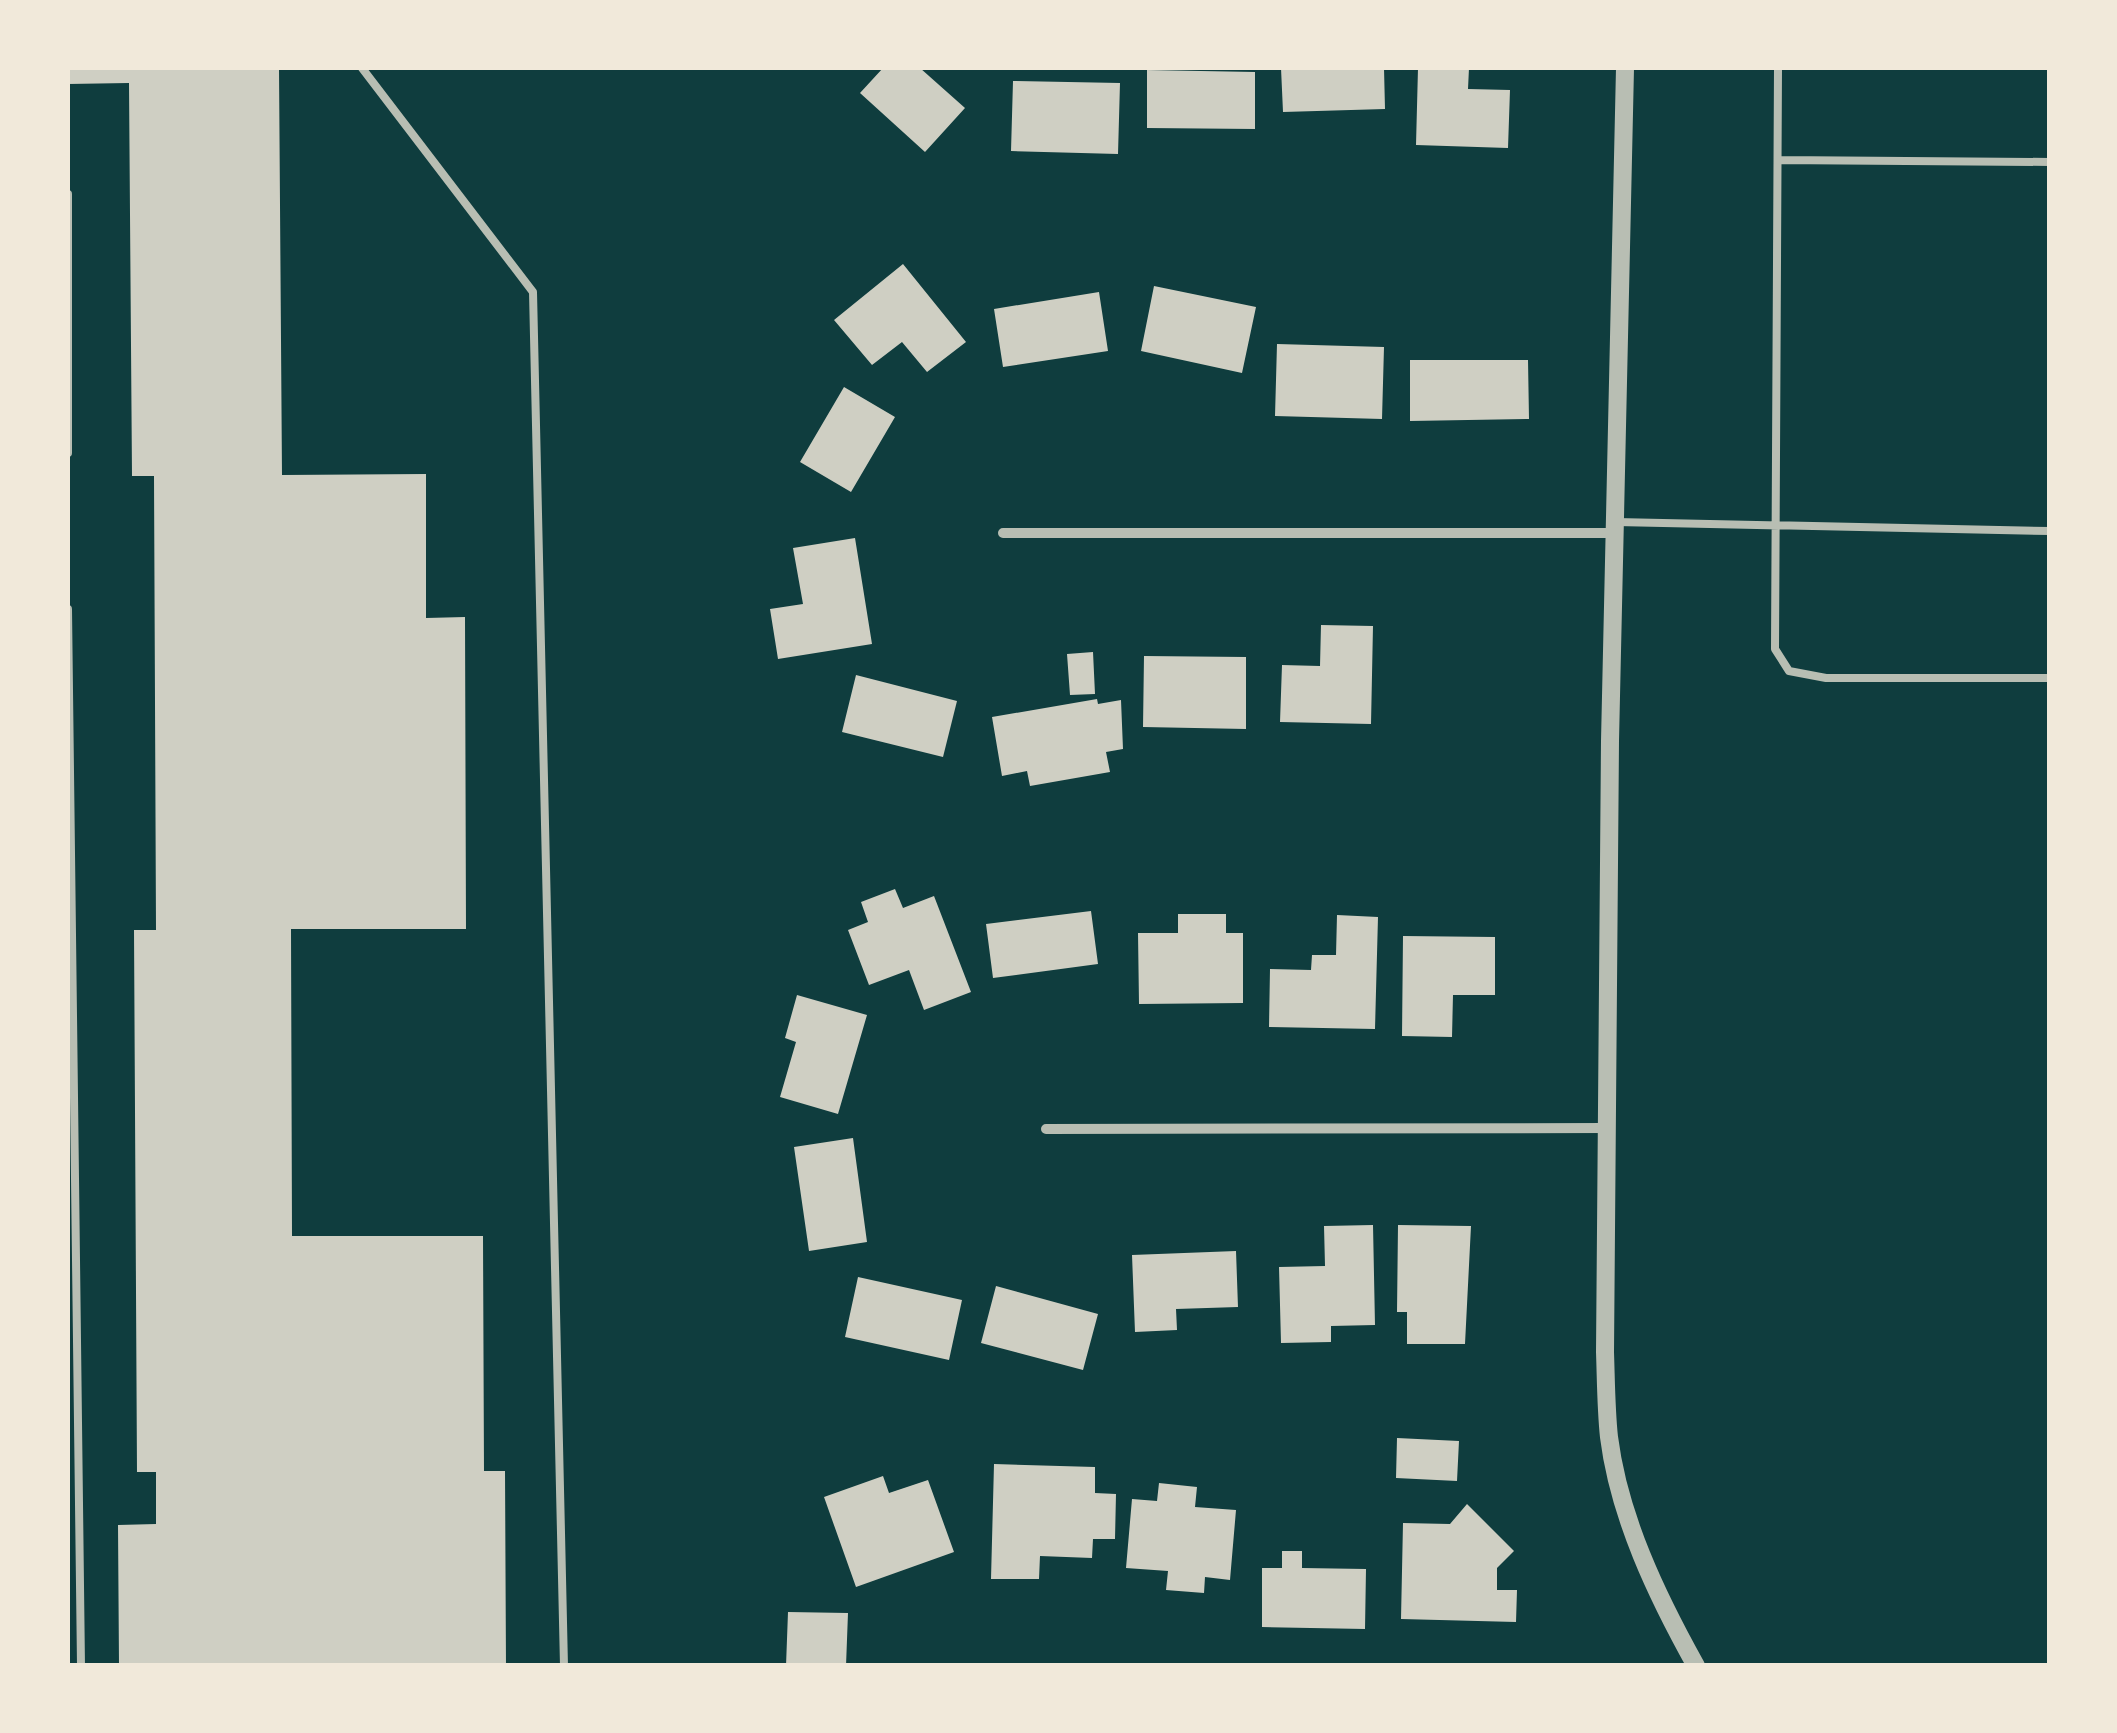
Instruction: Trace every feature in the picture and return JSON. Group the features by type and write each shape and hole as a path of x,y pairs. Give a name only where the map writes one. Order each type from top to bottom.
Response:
{"street":[{"path":"1625,68 1605,1352 1609,1437 1638,1547 1690,1663"},
{"path":"1003,533 1616,528"},
{"path":"1046,1129 1607,1128"}],"lane":[{"path":"362,68 533,292 564,1666"},
{"path":"1778,68 1775,649 1789,671 1826,678 2050,678"},
{"path":"1779,160 2050,162"},
{"path":"68,194 68,453"},
{"path":"1616,528 1778,526 2050,531"},
{"path":"68,609 82,1666"}],"building":[{"path":"68,68 279,68 282,475 426,474 426,618 465,617 466,929 291,929 292,1236 483,1236 484,1471 505,1471 506,1666 119,1666 118,1525 156,1524 156,1472 137,1472 134,930 156,930 154,476 132,476 129,83 68,84"},
{"path":"883,68 920,68 965,108 925,152 860,93"},
{"path":"1281,68 1384,68 1385,109 1283,112"},
{"path":"1418,68 1469,68 1468,89 1510,90 1508,148 1416,145"},
{"path":"1147,70 1255,72 1255,129 1147,128"},
{"path":"1013,81 1120,83 1118,154 1011,151"},
{"path":"903,264 966,342 927,372 902,342 872,365 834,320"},
{"path":"1154,286 1256,307 1242,373 1141,351"},
{"path":"1099,292 1108,351 1003,367 994,309"},
{"path":"1277,344 1384,347 1382,419 1275,416"},
{"path":"1410,360 1528,360 1529,419 1410,421"},
{"path":"844,387 895,417 851,492 800,462"},
{"path":"855,538 872,644 778,659 770,609 803,604 793,548"},
{"path":"1321,625 1373,626 1371,724 1280,722 1282,665 1320,666"},
{"path":"1093,652 1095,694 1070,695 1067,654"},
{"path":"1144,656 1246,657 1246,729 1143,727"},
{"path":"856,675 957,701 943,757 842,732"},
{"path":"1097,699 1098,704 1121,700 1123,749 1106,752 1110,772 1030,786 1027,771 1002,776 992,717"},
{"path":"895,889 903,908 934,896 971,992 924,1010 909,970 869,985 848,930 868,922 861,902"},
{"path":"1091,911 1098,964 993,978 986,924"},
{"path":"1178,914 1226,914 1226,933 1243,933 1243,1003 1139,1004 1138,933 1178,933"},
{"path":"1337,915 1378,917 1375,1029 1269,1027 1270,969 1311,970 1312,955 1336,955"},
{"path":"1403,936 1495,937 1495,995 1453,995 1452,1037 1402,1036"},
{"path":"797,995 867,1015 838,1114 780,1097 796,1042 785,1038"},
{"path":"853,1138 867,1242 809,1251 794,1147"},
{"path":"1373,1225 1375,1325 1331,1326 1331,1342 1281,1343 1279,1267 1325,1266 1324,1226"},
{"path":"1398,1225 1471,1226 1465,1344 1407,1344 1407,1312 1397,1312"},
{"path":"1236,1251 1238,1307 1176,1309 1177,1330 1135,1332 1132,1255"},
{"path":"858,1277 962,1300 949,1360 845,1337"},
{"path":"996,1286 1098,1314 1083,1370 981,1343"},
{"path":"1397,1438 1459,1441 1457,1481 1396,1478"},
{"path":"994,1464 1095,1467 1095,1493 1116,1494 1115,1539 1093,1539 1092,1558 1040,1556 1039,1579 991,1579"},
{"path":"883,1476 889,1493 928,1480 954,1552 856,1587 824,1497"},
{"path":"1159,1483 1197,1487 1195,1507 1236,1510 1230,1580 1205,1577 1204,1593 1166,1590 1168,1571 1126,1568 1132,1499 1157,1501"},
{"path":"1467,1504 1514,1551 1497,1568 1497,1590 1517,1590 1516,1622 1401,1619 1403,1523 1450,1524"},
{"path":"1282,1551 1302,1551 1302,1568 1366,1569 1365,1629 1262,1627 1262,1568 1282,1568"},
{"path":"788,1612 848,1613 846,1666 786,1666"}]}
